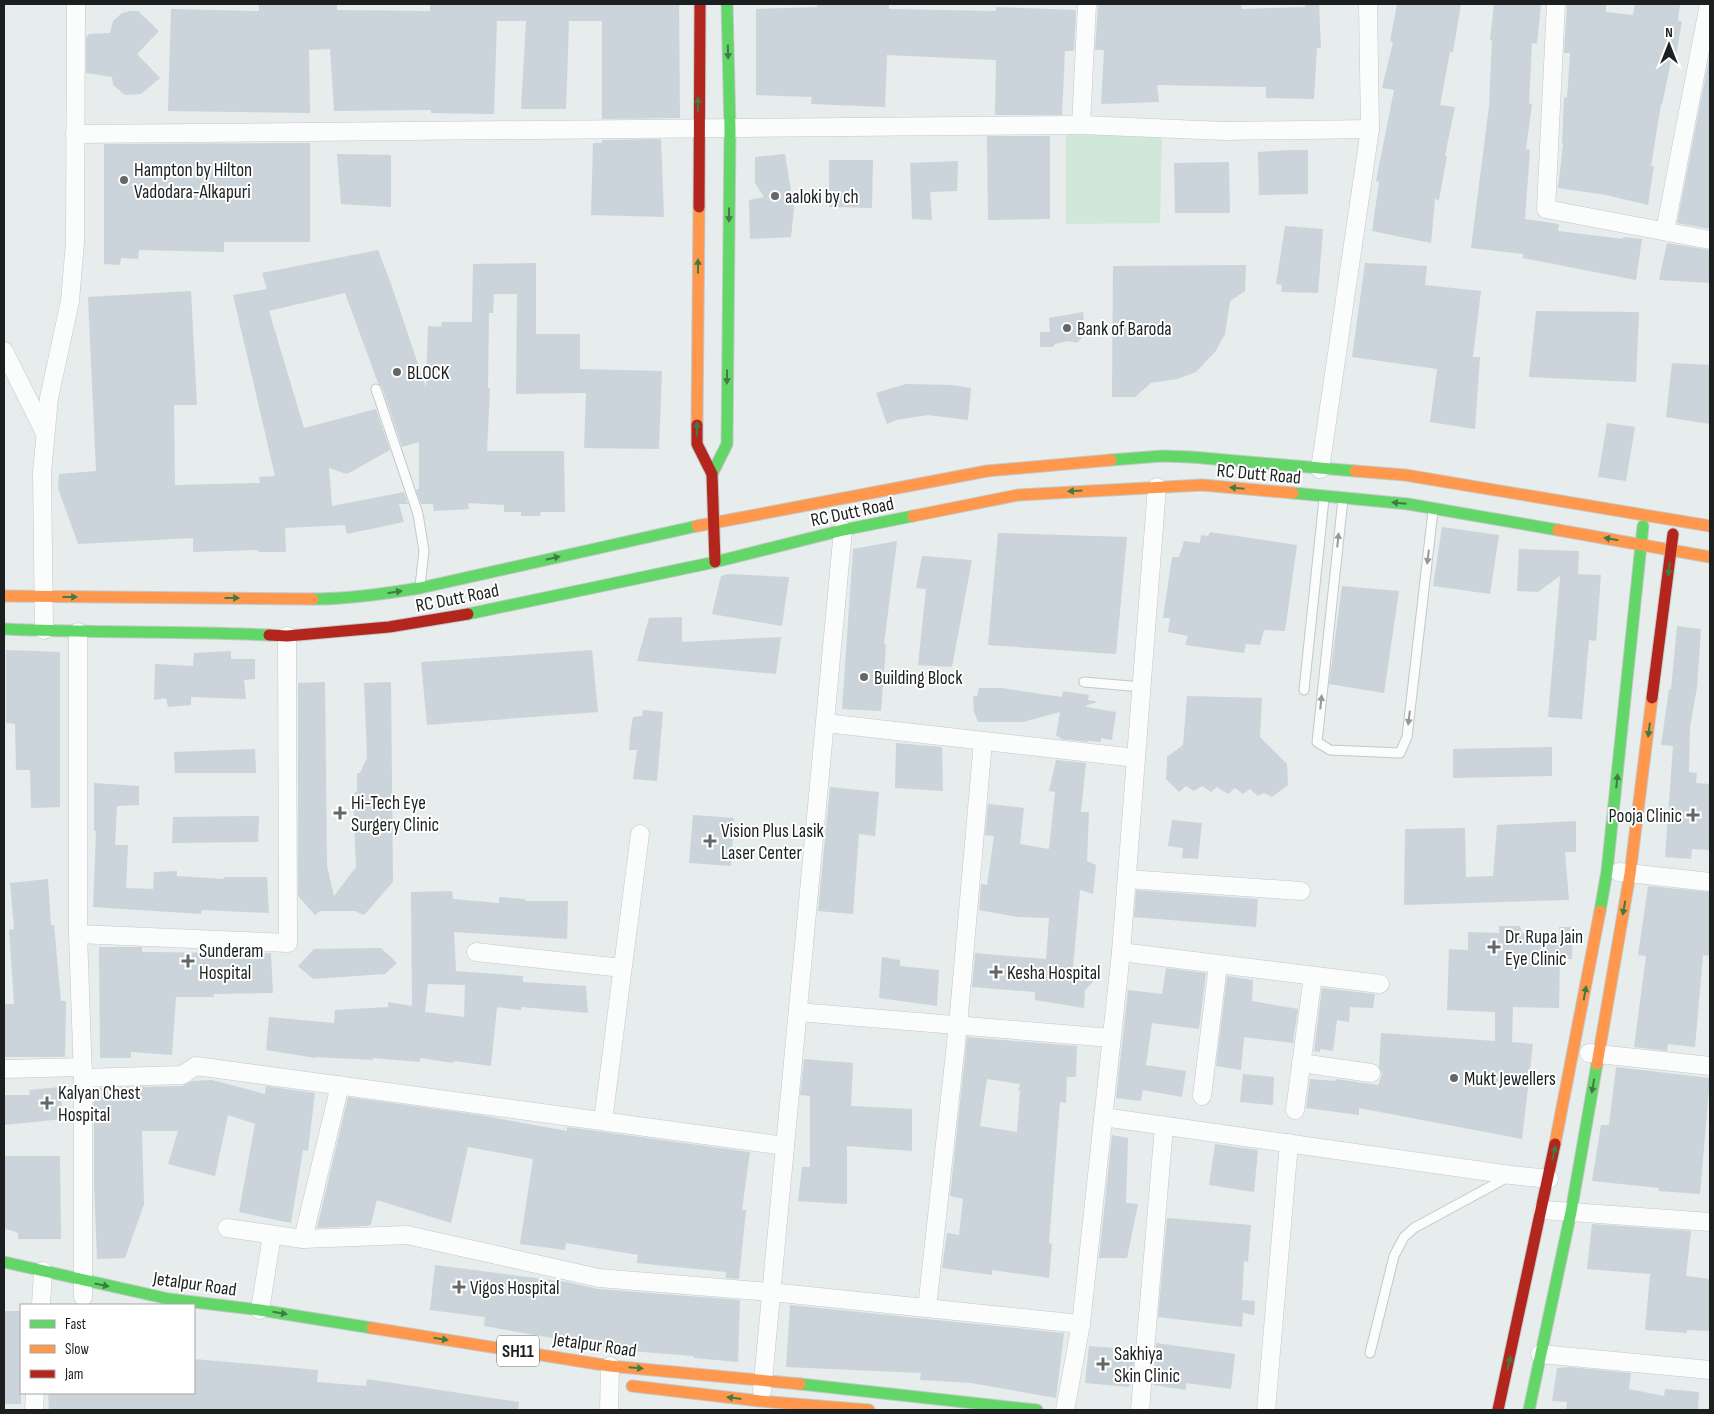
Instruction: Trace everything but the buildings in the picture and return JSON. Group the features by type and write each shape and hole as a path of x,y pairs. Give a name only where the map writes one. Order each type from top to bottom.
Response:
{"main road":[{"path":"700,4 697,444 712,474 715,562"},
{"path":"712,474 727,444 730,129 727,4"},
{"name":"RC Dutt Road","path":"4,596 335,599 384,594 420,588 715,522 1003,468 1162,456 1405,475 1710,526"},
{"name":"RC Dutt Road","path":"4,629 78,632 208,632 287,636 389,627 468,614 715,562 843,530 1018,495 1202,485 1408,504 1710,557"},
{"path":"1498,1410 1549,1179 1607,871 1644,516"},
{"path":"1529,1410 1571,1212 1630,874 1675,520"},
{"name":"Jetalpur Road","path":"4,1262 42,1288 169,1299 260,1310 610,1366 763,1380 925,1404 1037,1410"},
{"name":"Jetalpur Road","path":"604,1383 760,1401 869,1410"}],"street":[{"path":"44,630 42,473 45,433 49,398 70,301 75,242 76,4"},
{"path":"1081,125 1087,4"},
{"path":"1320,468 1370,129 1368,4"},
{"path":"1556,4 1546,209 1710,240"},
{"path":"1665,231 1709,4"},
{"path":"75,134 1081,125 1225,131 1370,129"},
{"path":"4,350 45,433"},
{"path":"1064,1410 1080,1324 1121,952 1157,487"},
{"path":"760,1401 772,1292 843,530"},
{"path":"78,632 78,934 83,1072 83,1293"},
{"path":"78,934 288,943 287,636"},
{"path":"825,723 1136,758"},
{"path":"927,1308 958,1025 983,741"},
{"path":"602,1121 640,834"},
{"path":"1607,871 1710,882"},
{"path":"1126,879 1301,891"},
{"path":"476,952 622,968"},
{"path":"1121,952 1380,984"},
{"path":"1202,1096 1218,964"},
{"path":"1295,1110 1313,976"},
{"path":"798,1012 1111,1038"},
{"path":"1574,1051 1710,1066"},
{"path":"1300,1063 1371,1073"},
{"path":"4,1069 182,1075 196,1066 785,1146"},
{"path":"303,1240 340,1085"},
{"path":"1103,1117 1511,1176 1549,1179"},
{"path":"1140,1410 1164,1126"},
{"path":"1266,1410 1289,1143"},
{"path":"1542,1210 1710,1222"},
{"path":"227,1228 303,1240 407,1235 599,1278 772,1292 1080,1324"},
{"path":"260,1310 272,1235"},
{"path":"1540,1354 1710,1370"},
{"path":"609,1410 604,1383 610,1366"},
{"path":"34,1410 35,1394"}],"lane":[{"path":"376,389 418,514 424,551 420,588"},
{"path":"1304,690 1324,496"},
{"path":"1343,498 1317,742 1330,750 1400,753 1407,737 1433,508"},
{"path":"1084,682 1142,687"},
{"path":"1370,1353 1394,1256 1404,1237 1414,1228 1511,1176"}],"green space":[{"path":"1066,131 1162,133 1160,223 1066,224"}],"traffic: fast":[{"path":"712,474 727,444 730,129 727,4"},
{"path":"1111,460 1162,456 1191,457 1355,471"},
{"path":"1293,493 1408,504 1558,530"},
{"path":"468,614 715,562 843,530 913,516"},
{"path":"313,599 366,596 420,588 697,526"},
{"path":"1600,911 1607,871 1643,526"},
{"path":"4,629 269,635"},
{"path":"1529,1410 1571,1212 1597,1064"},
{"path":"4,1262 169,1299 260,1310 372,1328"},
{"path":"800,1384 1037,1410"}],"traffic: slow":[{"path":"697,425 699,207"},
{"path":"697,526 987,471 1111,460"},
{"path":"1355,471 1405,475 1710,526"},
{"path":"913,516 1018,495 1202,485 1293,493"},
{"path":"1558,530 1710,557"},
{"path":"4,596 313,599"},
{"path":"1597,1064 1630,874 1652,698"},
{"path":"1555,1144 1600,911"},
{"path":"372,1328 610,1366 800,1384"},
{"path":"632,1386 760,1401 869,1410"}],"traffic: jam":[{"path":"699,207 700,4"},
{"path":"697,425 697,444 712,474 715,562"},
{"path":"1652,698 1673,534"},
{"path":"269,635 287,636 389,627 468,614"},
{"path":"1498,1410 1555,1144"}],"place":[{"name":"Hampton by Hilton Vadodara-Alkapuri","path":"124,180"},
{"name":"aaloki by ch","path":"775,196"},
{"name":"Bank of Baroda","path":"1067,328"},
{"name":"BLOCK","path":"397,372"},
{"name":"Building Block","path":"864,677"},
{"name":"Hi-Tech Eye Surgery Clinic","path":"340,813"},
{"name":"Pooja Clinic","path":"1693,815"},
{"name":"Vision Plus Lasik Laser Center","path":"710,841"},
{"name":"Dr. Rupa Jain Eye Clinic","path":"1494,947"},
{"name":"Sunderam Hospital","path":"188,961"},
{"name":"Kesha Hospital","path":"996,972"},
{"name":"Mukt Jewellers","path":"1454,1078"},
{"name":"Kalyan Chest Hospital","path":"47,1103"},
{"name":"Vigos Hospital","path":"459,1287"},
{"name":"Sakhiya Skin Clinic","path":"1103,1364"}]}
